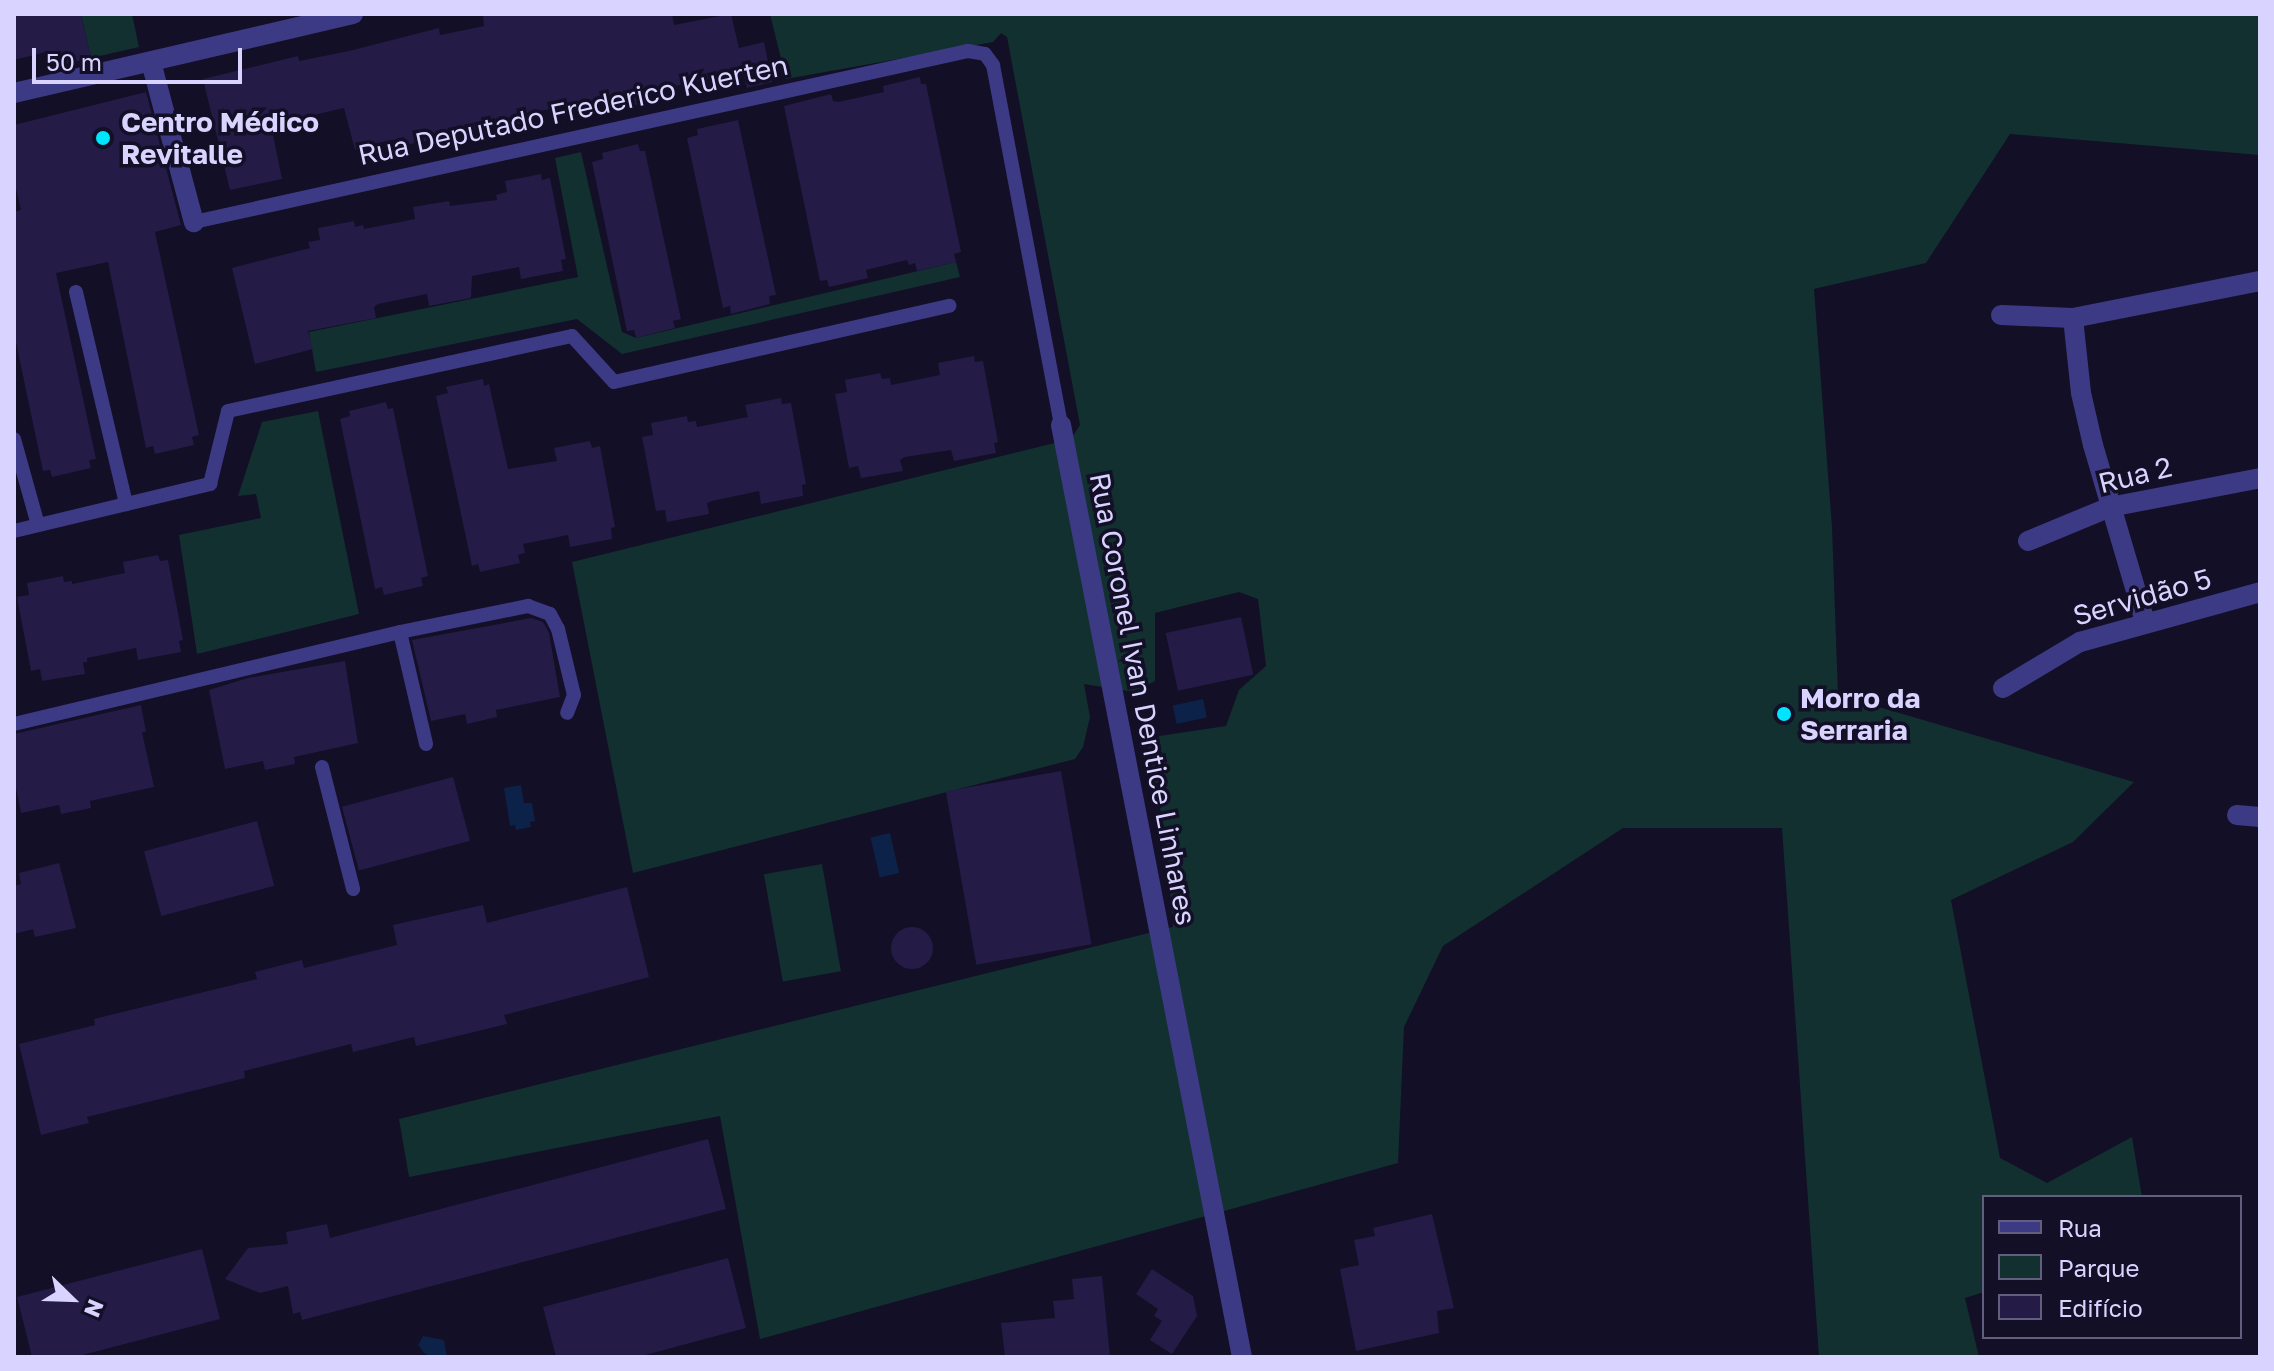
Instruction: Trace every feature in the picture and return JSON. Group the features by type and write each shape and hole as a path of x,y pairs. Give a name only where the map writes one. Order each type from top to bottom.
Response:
{"street":[{"path":"14,93 353,14"},
{"name":"Rua Deputado Frederico Kuerten","path":"151,62 194,222"},
{"path":"2001,315 2073,318 2260,281"},
{"path":"2073,318 2081,393 2110,507 2145,622"},
{"name":"Rua Coronel Ivan Dentice Linhares","path":"1061,425 1242,1357"},
{"name":"Rua 2","path":"2028,541 2110,507 2260,478"},
{"name":"Servidão 5","path":"2003,688 2062,651 2145,622 2260,592"},
{"path":"2237,815 2260,817"}],"lane":[{"name":"Rua Deputado Frederico Kuerten","path":"194,222 968,51 985,54"},
{"name":"Rua Coronel Ivan Dentice Linhares","path":"985,54 993,65 1061,425"},
{"path":"76,292 126,504"},
{"path":"14,531 210,484 228,411 572,336 614,382 949,306"},
{"path":"14,439 38,525"},
{"path":"14,724 400,632 495,611 540,607 550,614 558,629 568,667 574,695 567,713"},
{"path":"400,632 426,744"},
{"path":"322,767 353,889"}],"green space":[{"path":"81,14 132,14 139,47 91,58"},
{"path":"770,14 2260,14 2260,155 2010,134 1926,263 1814,289 1832,527 1838,695 2134,782 2073,842 1951,900 2000,1158 2047,1183 2132,1137 2142,1195 1982,1195 1982,1293 1965,1298 1979,1357 1819,1357 1782,828 1623,828 1443,946 1404,1027 1398,1163 760,1339 720,1116 409,1177 399,1119 1173,927 1165,833 1146,738 1226,726 1239,690 1266,666 1258,599 1239,592 1155,613 1155,681 1134,692 1084,684 1090,717 1083,747 1075,759 633,873 572,562 1071,439 1080,425 1007,37 1001,33 993,42 786,79"},
{"path":"581,152 622,332 636,338 956,262 960,277 622,354 577,319 316,372 309,332 578,277 555,158"},
{"path":"318,411 359,614 197,654 179,535 261,518 256,494 238,496 262,422"},
{"path":"822,864 841,971 783,982 764,874"}],"water":[{"path":"1203,699 1207,718 1177,724 1173,705"},
{"path":"521,785 524,803 532,803 535,821 530,822 531,827 516,830 515,825 510,826 504,788"},
{"path":"890,833 899,873 880,877 871,837"},
{"path":"423,1336 444,1340 447,1357 431,1357 424,1353 418,1345"}],"building":[{"path":"14,14 81,14 91,58 54,67 50,51 14,60"},
{"path":"672,14 674,25 731,14 739,48 764,42 772,82 747,88 743,73 638,93 640,104 612,110 610,99 527,113 529,122 495,129 495,126 406,145 404,137 355,150 344,108 271,125 282,179 230,190 203,79 298,56 299,61 349,51 439,28 440,35 484,26 483,16"},
{"path":"920,77 921,84 926,84 961,252 954,254 956,262 917,271 915,263 909,265 907,260 866,270 868,278 829,287 827,280 820,281 784,106 831,94 833,101 838,102 884,92 883,86"},
{"path":"146,92 181,225 155,232 199,435 192,437 194,445 155,454 153,446 146,448 108,262 56,273 96,459 89,460 91,468 52,477 50,470 43,471 14,333 14,212 21,210 14,180 14,125"},
{"path":"738,120 776,295 769,296 770,304 731,314 730,306 723,308 687,138 698,135 697,129"},
{"path":"638,144 640,151 645,151 681,319 673,321 675,328 636,338 634,330 627,331 592,162 603,159 602,153"},
{"path":"541,174 542,180 550,178 566,259 561,260 563,271 521,279 519,267 472,276 471,298 429,306 427,294 378,304 374,307 376,318 308,331 313,349 255,364 232,268 310,248 308,242 320,240 318,228 354,221 355,227 363,225 364,229 415,219 413,207 449,201 450,206 497,200 496,195 507,192 505,181"},
{"path":"974,356 975,362 983,361 998,442 994,443 996,453 954,461 951,450 905,457 900,460 903,471 861,478 858,466 849,468 835,394 847,392 845,380 880,373 882,379 890,378 891,385 940,375 938,363"},
{"path":"483,379 484,386 489,384 508,469 557,461 554,448 590,441 592,448 600,446 615,527 611,528 612,539 570,547 568,535 523,544 525,553 518,555 520,563 480,572 478,564 472,566 436,396 448,393 446,387"},
{"path":"781,398 782,404 791,403 806,484 802,485 803,496 761,504 759,491 707,503 709,514 667,522 665,510 656,511 642,437 653,435 651,423 687,416 688,422 696,421 697,427 748,417 745,405"},
{"path":"386,402 388,409 393,408 428,576 421,578 423,586 384,595 382,587 375,589 340,419 350,416 349,411"},
{"path":"158,555 160,561 168,560 183,640 179,641 181,652 138,660 136,648 87,658 87,662 83,662 85,674 42,681 40,669 31,671 17,597 29,595 27,583 63,576 64,582 72,581 72,584 125,573 123,562"},
{"path":"1241,617 1253,675 1178,691 1166,633"},
{"path":"531,618 543,622 549,633 560,697 496,710 497,717 467,724 465,714 431,721 412,640"},
{"path":"345,661 358,743 294,757 295,764 265,770 263,761 225,769 209,690 248,678"},
{"path":"141,705 146,732 142,732 154,787 90,801 91,808 61,814 59,805 21,813 14,778 14,734"},
{"path":"1061,771 1092,944 976,965 946,791"},
{"path":"453,777 470,841 359,871 342,807"},
{"path":"257,821 274,886 161,916 144,851"},
{"path":"59,863 76,928 35,937 33,929 14,934 14,886 21,884 19,873"},
{"path":"627,887 649,977 504,1015 507,1024 416,1046 414,1037 353,1052 351,1044 244,1071 245,1078 87,1117 89,1123 41,1135 19,1044 95,1025 94,1019 257,979 255,972 302,960 304,968 397,945 393,925 483,905 487,923"},
{"path":"912,927 927,933 933,948 927,963 912,969 897,963 891,948 897,933"},
{"path":"708,1139 726,1209 302,1320 300,1312 293,1314 288,1286 260,1293 225,1279 248,1248 288,1244 286,1232 327,1224 330,1238"},
{"path":"1432,1214 1454,1308 1437,1311 1439,1333 1356,1351 1340,1269 1359,1265 1354,1240 1375,1236 1373,1228"},
{"path":"202,1249 220,1319 75,1357 32,1357 17,1297"},
{"path":"728,1258 746,1328 638,1357 556,1357 543,1307"},
{"path":"1152,1269 1193,1296 1197,1316 1172,1354 1150,1340 1162,1321 1154,1316 1158,1309 1136,1294"},
{"path":"1102,1276 1110,1357 1005,1357 1001,1323 1055,1318 1053,1301 1074,1299 1072,1279"}],"place":[{"name":"Centro Médico Revitalle","path":"103,138"},
{"name":"Morro da Serraria","path":"1784,714"}]}
